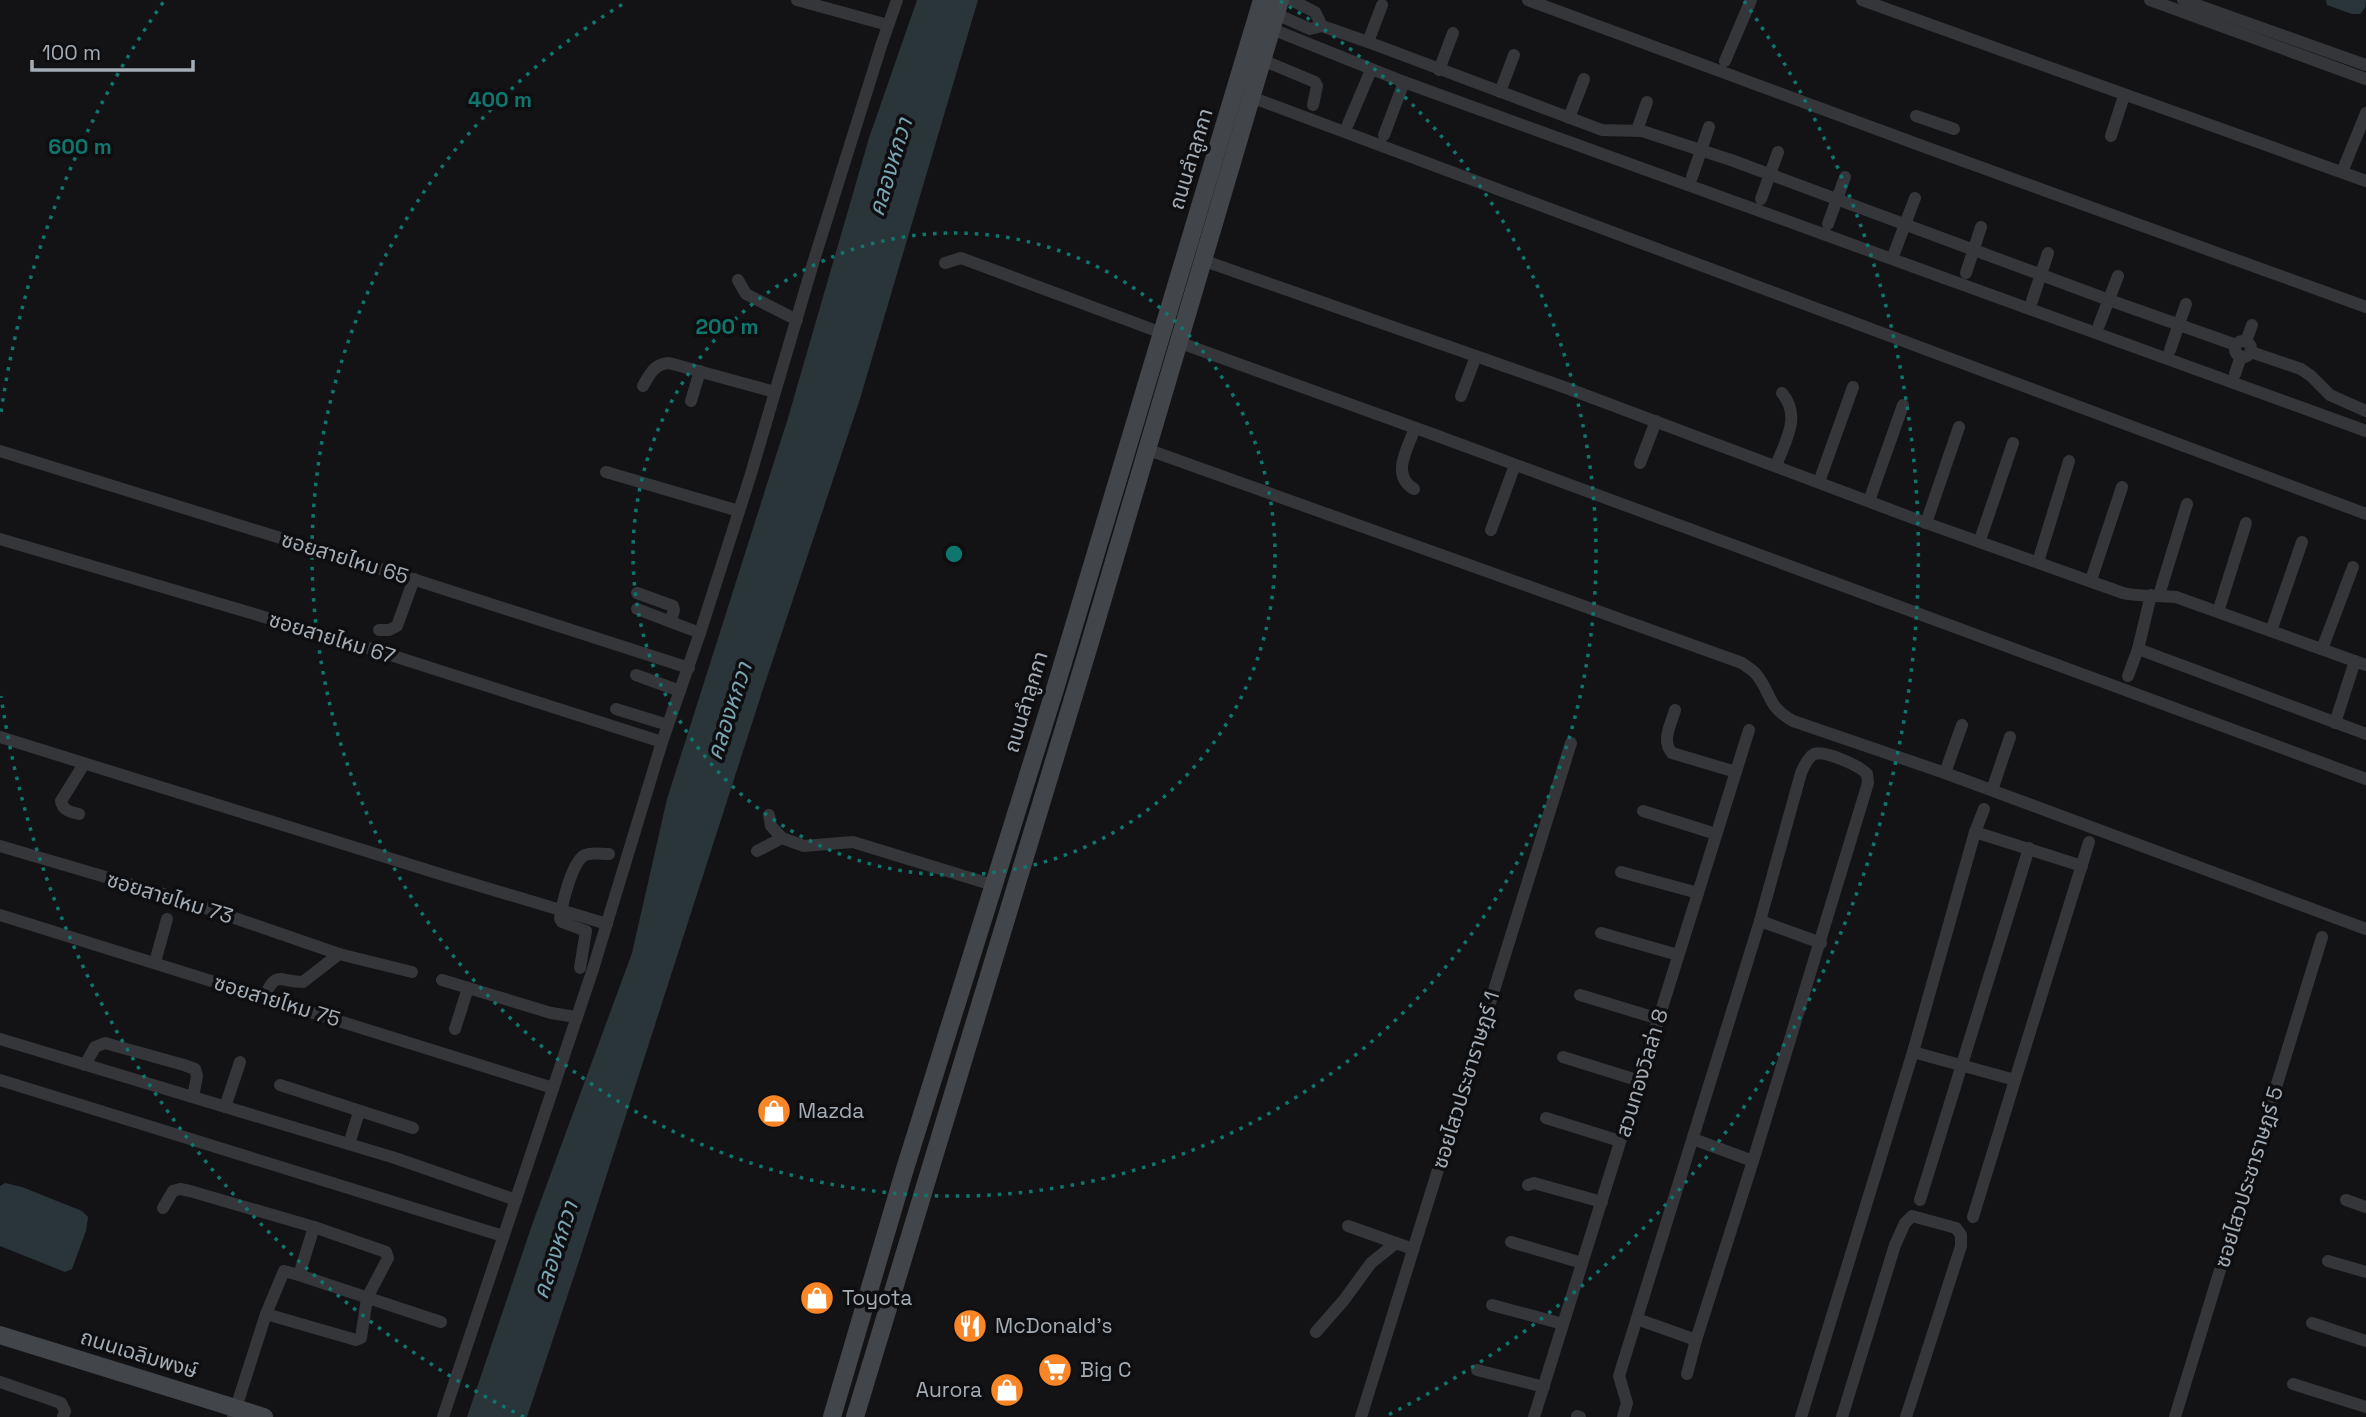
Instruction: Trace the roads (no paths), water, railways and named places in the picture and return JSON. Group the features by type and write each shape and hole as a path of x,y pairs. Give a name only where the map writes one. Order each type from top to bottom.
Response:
{"main road":[{"name":"ถนนลำลูกกา","path":"832,1417 904,1172 1055,689 1262,0"},
{"name":"ถนนลำลูกกา","path":"855,1417 1088,649 1276,14"},
{"name":"ถนนเฉลิมพงษ์","path":"1,1338 235,1413 264,1417"}],"street":[{"path":"797,0 888,25"},
{"path":"443,1417 607,924 662,742 739,511 897,0"},
{"path":"1291,0 1315,12 1322,26"},
{"path":"1528,0 2366,307"},
{"path":"1725,61 1751,0"},
{"path":"1862,0 2366,181"},
{"path":"2150,0 2366,65"},
{"path":"2183,0 2366,79"},
{"path":"1368,42 1382,5"},
{"path":"1276,14 1310,29 1322,26 1368,42 1602,130 1637,130 1906,223 2301,369 2330,395 2366,411"},
{"path":"1276,14 1371,69 1404,82 2366,431"},
{"path":"1439,70 1452,33"},
{"path":"1500,92 1514,55"},
{"path":"1262,60 1315,82 1317,86 1313,106"},
{"path":"1348,124 1371,69"},
{"path":"1569,118 1584,79"},
{"path":"1384,135 1404,82"},
{"path":"2111,136 2124,96"},
{"path":"1251,97 2366,514"},
{"path":"1637,130 1647,102"},
{"path":"2342,172 2366,113"},
{"path":"1916,116 1954,130"},
{"path":"1925,147 1933,123"},
{"path":"1692,177 1709,127"},
{"path":"1761,199 1777,152"},
{"path":"1828,224 1845,177"},
{"path":"1895,251 1916,198"},
{"path":"1966,273 1981,227"},
{"path":"2032,301 2048,253"},
{"path":"945,263 961,258 1162,333"},
{"path":"1202,260 1476,356 1926,523 2134,596 2176,597 2360,663 2335,723"},
{"path":"2099,325 2118,276"},
{"path":"738,280 746,294 796,320"},
{"path":"2170,350 2186,304"},
{"path":"2235,374 2252,325"},
{"path":"1178,342 2366,779"},
{"path":"1461,396 1476,356"},
{"path":"643,386 651,372 665,363 775,392"},
{"path":"691,401 700,371"},
{"path":"1819,482 1853,387"},
{"path":"1776,466 1792,420 1790,402 1782,393"},
{"path":"1869,501 1903,405"},
{"path":"1640,463 1656,421"},
{"path":"1926,523 1959,427"},
{"path":"1414,489 1406,484 1401,475 1415,428"},
{"path":"1980,540 2013,443"},
{"path":"1146,449 1742,663 1755,673 1772,704 1787,717 2366,929"},
{"name":"ซอยสายไหม 65","path":"0,451 689,667"},
{"path":"2038,562 2069,461"},
{"path":"1491,530 1515,465"},
{"path":"606,472 739,511"},
{"path":"2091,580 2122,487"},
{"path":"2127,676 2187,504"},
{"path":"2218,612 2246,523"},
{"name":"ซอยสายไหม 67","path":"0,538 356,644 662,742"},
{"path":"2271,631 2302,542"},
{"path":"2322,649 2353,566"},
{"path":"379,630 389,631 397,626 414,579"},
{"path":"637,593 673,606 671,621"},
{"path":"637,609 700,633"},
{"path":"2138,649 2366,734"},
{"path":"636,676 680,691"},
{"path":"616,709 668,726"},
{"path":"1675,710 1666,741 1672,753 1736,772"},
{"path":"1945,773 1962,725"},
{"name":"สวนทองวิลล่า 8","path":"1534,1417 1749,730"},
{"path":"0,737 607,924"},
{"path":"1992,790 2010,737"},
{"name":"ซอยไสวประชาราษฎร์ 1","path":"1361,1417 1572,743"},
{"path":"1623,1417 1627,1403 1619,1376 1636,1318 1760,921 1801,773 1805,763 1814,754 1823,753 1860,767 1867,774 1868,783 1687,1374"},
{"path":"79,814 66,810 61,801 84,764"},
{"path":"1801,1417 1984,809"},
{"path":"1643,811 1716,834"},
{"path":"769,815 771,826 782,838 804,846 853,842 993,885"},
{"path":"1975,832 2082,866"},
{"path":"757,850 782,838"},
{"path":"1973,1217 2089,842"},
{"name":"ซอยสายไหม 73","path":"0,846 177,898 340,954 412,972"},
{"path":"1920,1200 2029,848"},
{"path":"580,968 586,931 562,922 561,910 577,862 591,853 608,854"},
{"path":"1621,872 1698,893"},
{"name":"ซอยสายไหม 75","path":"0,915 553,1088"},
{"path":"155,962 167,919"},
{"path":"1760,921 1821,943"},
{"path":"1601,933 1678,955"},
{"name":"ซอยไสวประชาราษฎร์ 5","path":"2175,1417 2226,1247 2254,1167 2322,937"},
{"path":"264,997 276,978 303,982 340,954"},
{"path":"442,981 551,1013 576,1017"},
{"path":"455,1029 468,988"},
{"path":"1580,995 1658,1019"},
{"path":"551,1013 571,1036"},
{"path":"0,1038 349,1144 516,1200"},
{"path":"86,1065 95,1047 105,1042 184,1065 195,1069 197,1076 192,1097"},
{"path":"1913,1052 2015,1080"},
{"path":"1563,1058 1640,1081"},
{"path":"225,1107 240,1062"},
{"path":"0,1080 503,1236"},
{"path":"280,1085 413,1128"},
{"path":"349,1144 359,1112"},
{"path":"1546,1118 1620,1141"},
{"path":"1693,1139 1753,1161"},
{"path":"1528,1185 1534,1183 1602,1202"},
{"path":"163,1208 173,1191 180,1189 314,1227 386,1252 388,1258 367,1297 361,1338 356,1340 266,1314"},
{"path":"2346,1200 2366,1207"},
{"path":"1842,1417 1895,1245 1905,1223 1912,1216 1956,1228 1961,1235 1961,1246 1906,1417"},
{"path":"1348,1226 1413,1249"},
{"path":"299,1275 314,1227"},
{"path":"1511,1242 1582,1263"},
{"path":"1316,1332 1371,1263 1396,1243"},
{"path":"2328,1261 2366,1272"},
{"path":"235,1413 266,1314 284,1271 441,1322"},
{"path":"1492,1305 1563,1324"},
{"path":"1636,1318 1696,1340"},
{"path":"2312,1323 2366,1342"},
{"path":"1477,1370 1544,1387"},
{"path":"0,1382 61,1403 65,1411 62,1417"},
{"path":"2293,1384 2366,1407"}],"water":[{"name":"คลองหกวา","path":"917,0 978,0 860,399 527,1417 467,1417 533,1222 632,953 667,799 788,418 869,138"},
{"path":"2326,0 2366,0 2365,8 2360,14 2352,14 2327,5"},
{"path":"5,1183 82,1211 88,1217 86,1231 72,1269 65,1272 0,1246 0,1186"}],"place":[{"name":"Mazda","path":"774,1111"},
{"name":"Toyota","path":"817,1298"},
{"name":"McDonald's","path":"970,1326"},
{"name":"Big C","path":"1055,1370"},
{"name":"Aurora","path":"1007,1390"}]}
